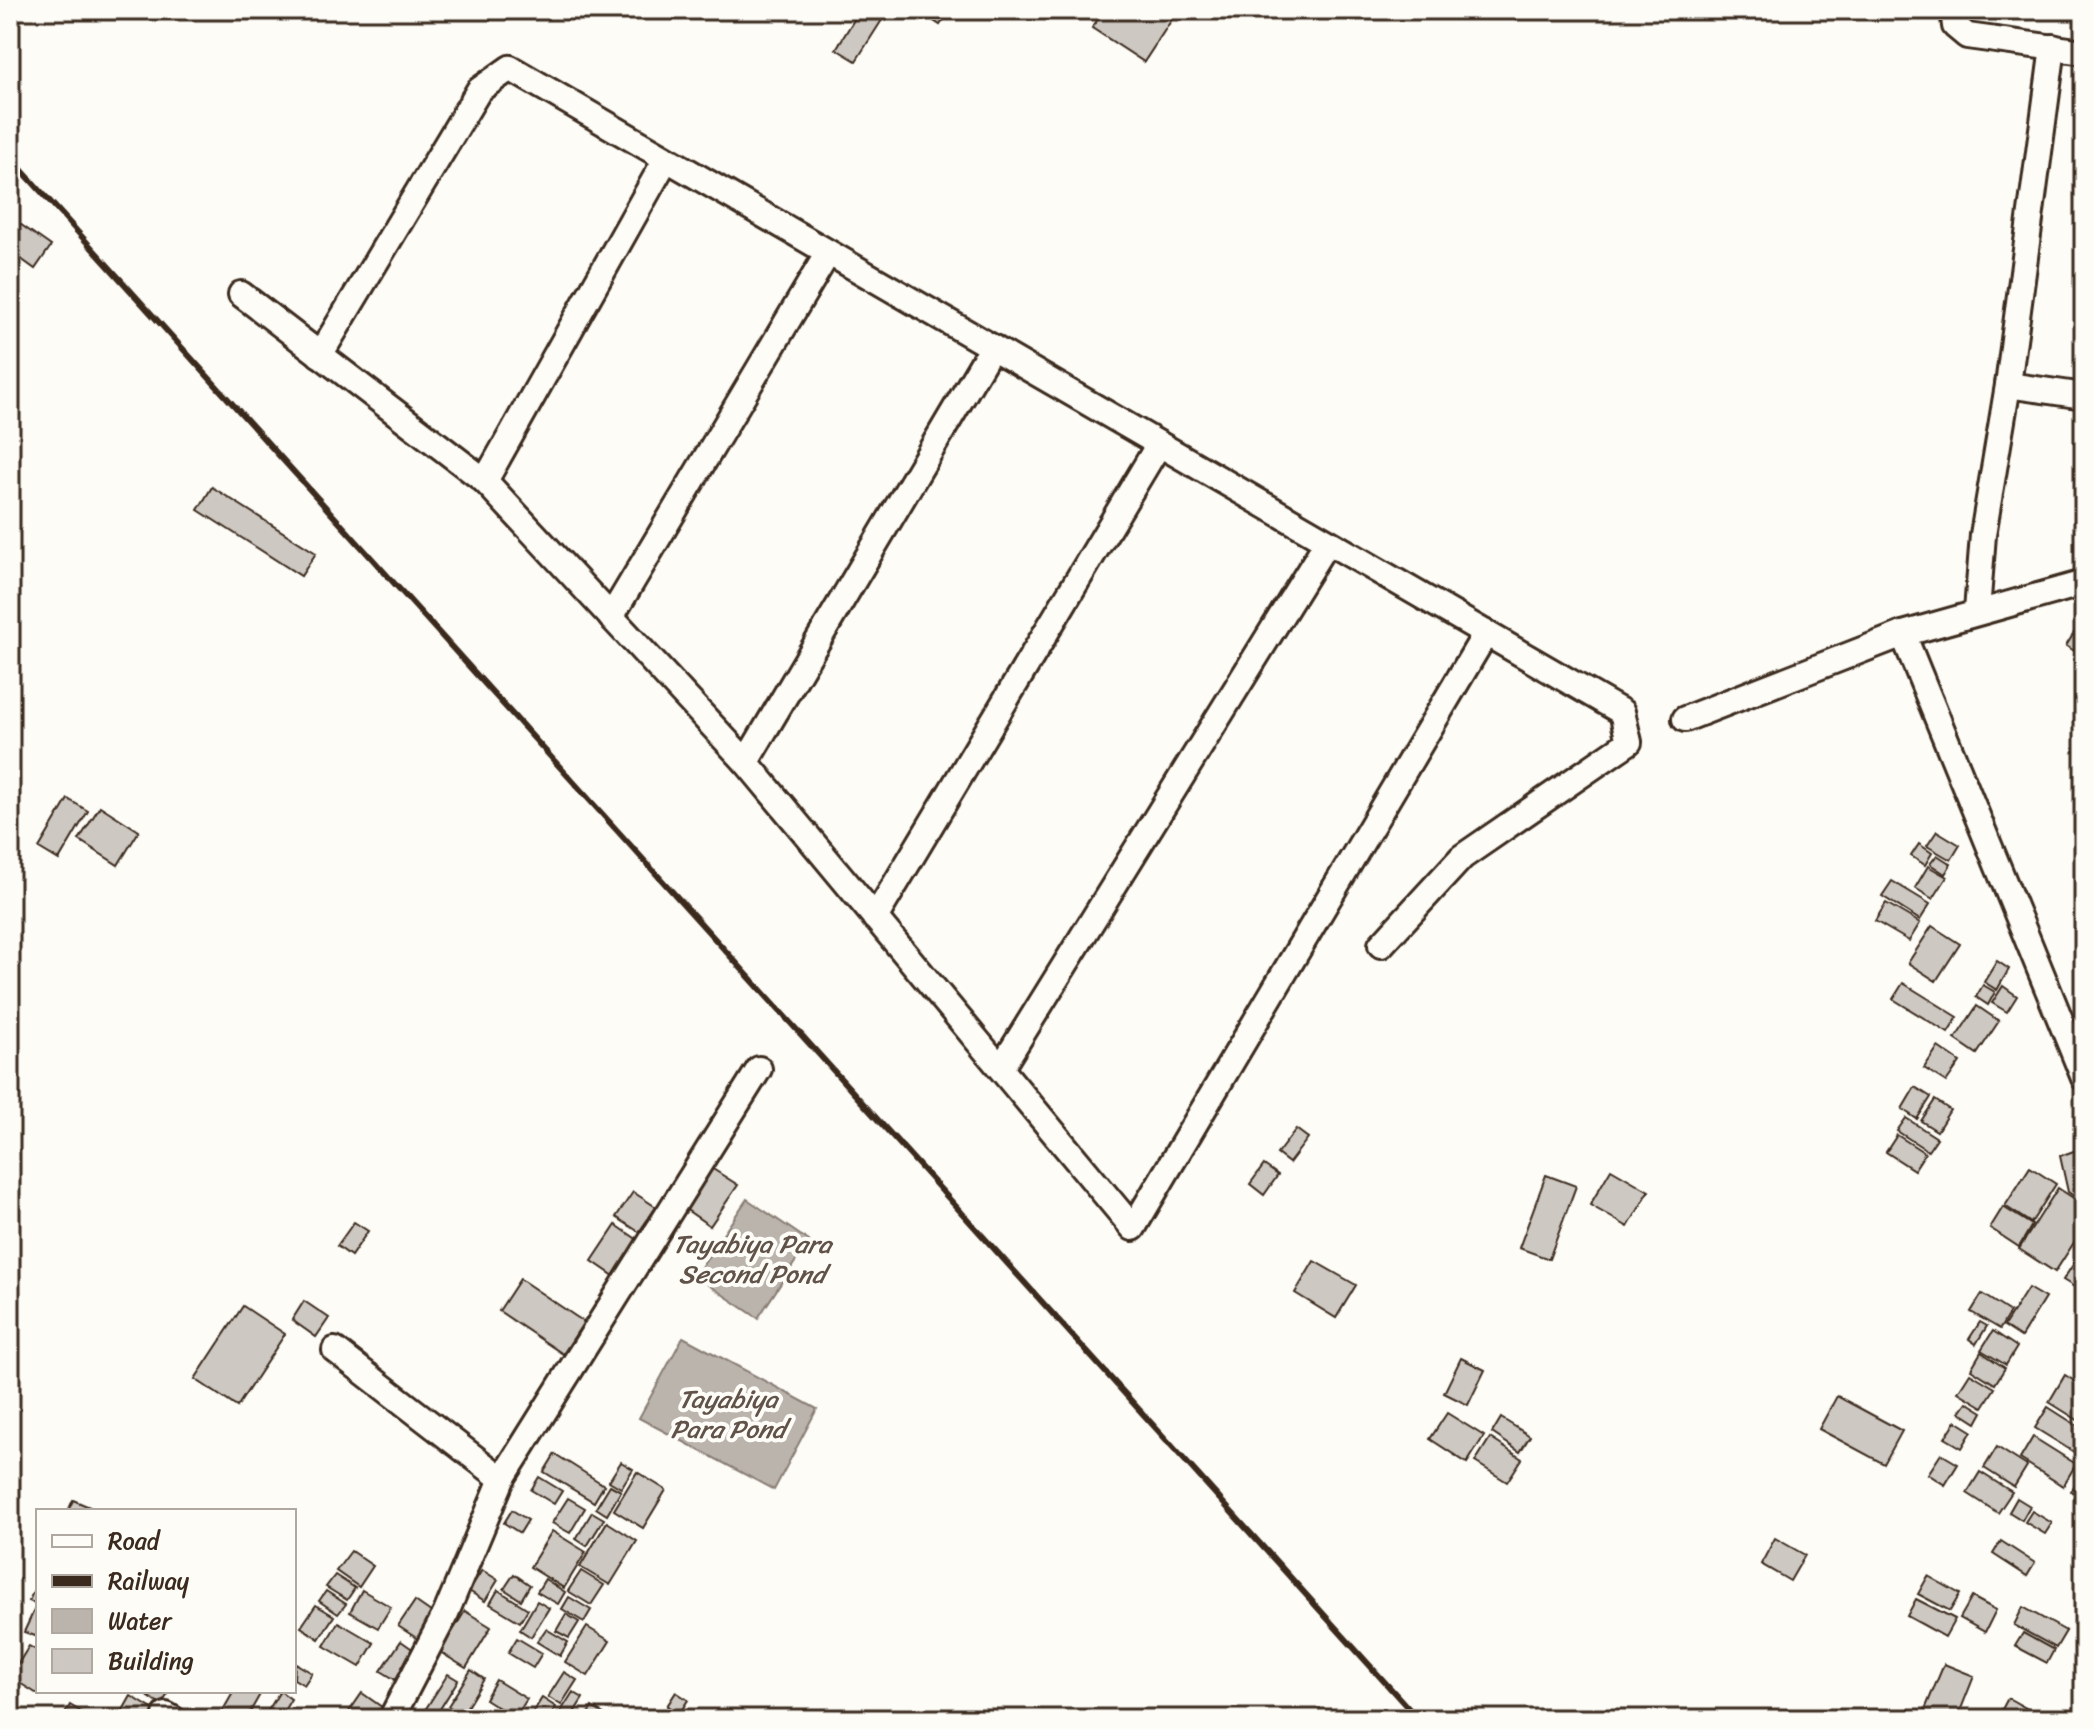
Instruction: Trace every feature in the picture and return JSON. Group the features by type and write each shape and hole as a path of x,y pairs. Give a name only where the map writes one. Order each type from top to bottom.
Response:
{"street":[{"path":"1953,10 1955,26 1967,36 2084,52"},
{"path":"1977,611 1983,535 2008,385 2053,47"},
{"path":"320,355 479,90 510,68 1622,712 1629,742 1462,857 1381,945"},
{"path":"485,481 666,159"},
{"path":"611,617 828,253"},
{"path":"241,294 485,481 746,762 1133,1228 1486,633"},
{"path":"746,762 992,347"},
{"path":"2008,385 2084,396"},
{"path":"875,918 1159,444"},
{"path":"1001,1068 1327,542"},
{"path":"1685,719 1903,634 2084,583"},
{"path":"1903,634 2084,1078"},
{"path":"391,1719 446,1613 502,1479 759,1069"},
{"path":"335,1350 502,1479"}],"water":[{"name":"Tayabiya Para Second Pond","path":"747,1199 809,1241 758,1318 695,1276"},
{"name":"Tayabiya Para Pond","path":"683,1337 817,1409 774,1490 639,1418"}],"building":[{"path":"860,10 882,20 856,61 836,49"},
{"path":"917,10 950,10 940,25"},
{"path":"1104,10 1178,10 1144,62 1092,28"},
{"path":"10,217 51,246 35,269 10,251"},
{"path":"212,487 316,553 301,576 198,510"},
{"path":"2084,617 2084,656 2066,646"},
{"path":"68,799 88,811 59,860 39,848"},
{"path":"100,806 139,831 118,865 79,840"},
{"path":"1937,831 1960,845 1951,860 1927,846"},
{"path":"1919,844 1932,853 1925,865 1911,856"},
{"path":"1937,855 1951,864 1945,874 1930,864"},
{"path":"1928,866 1947,877 1933,899 1915,888"},
{"path":"1892,881 1930,904 1920,920 1882,896"},
{"path":"1886,903 1920,923 1909,941 1875,921"},
{"path":"1932,926 1960,944 1936,981 1908,963"},
{"path":"1997,961 2009,969 1997,990 1984,982"},
{"path":"1903,983 1958,1017 1948,1033 1893,999"},
{"path":"1983,985 1995,992 1988,1005 1976,997"},
{"path":"2003,986 2017,996 2007,1012 1992,1003"},
{"path":"1977,1006 1999,1021 1977,1054 1955,1039"},
{"path":"1938,1047 1960,1062 1946,1082 1924,1068"},
{"path":"1915,1087 1931,1097 1917,1119 1902,1109"},
{"path":"1935,1100 1950,1110 1937,1131 1921,1121"},
{"path":"1906,1118 1937,1138 1928,1151 1897,1131"},
{"path":"1296,1129 1308,1138 1289,1163 1277,1154"},
{"path":"1897,1135 1925,1153 1914,1170 1886,1152"},
{"path":"2082,1148 2084,1203 2068,1192 2060,1156"},
{"path":"1264,1165 1278,1175 1264,1195 1250,1184"},
{"path":"708,1166 738,1185 710,1226 681,1206"},
{"path":"2030,1167 2056,1184 2031,1223 2005,1206"},
{"path":"1611,1169 1649,1191 1628,1227 1590,1205"},
{"path":"1546,1175 1576,1186 1549,1259 1519,1248"},
{"path":"2058,1188 2084,1205 2084,1227 2055,1272 2019,1249"},
{"path":"633,1192 656,1207 639,1232 616,1217"},
{"path":"2003,1207 2032,1225 2019,1247 1990,1228"},
{"path":"354,1222 368,1231 351,1256 337,1246"},
{"path":"616,1225 638,1240 614,1276 592,1261"},
{"path":"2076,1260 2084,1265 2084,1293 2063,1280"},
{"path":"1314,1261 1356,1285 1336,1318 1295,1293"},
{"path":"520,1279 584,1322 563,1354 499,1311"},
{"path":"2028,1288 2045,1298 2021,1337 2004,1326"},
{"path":"1982,1294 2010,1312 2000,1329 1971,1312"},
{"path":"304,1301 329,1318 316,1337 292,1320"},
{"path":"243,1306 285,1334 237,1407 195,1379"},
{"path":"1980,1322 1987,1326 1976,1344 1969,1339"},
{"path":"1993,1331 2017,1347 2006,1365 1981,1350"},
{"path":"1981,1352 2005,1368 1995,1384 1971,1369"},
{"path":"1461,1358 1485,1370 1468,1405 1444,1393"},
{"path":"1970,1373 1995,1388 1983,1407 1958,1392"},
{"path":"2065,1375 2084,1387 2084,1424 2049,1402"},
{"path":"1837,1396 1902,1431 1884,1464 1819,1429"},
{"path":"1967,1402 1983,1412 1977,1423 1960,1412"},
{"path":"2048,1407 2084,1430 2084,1443 2077,1454 2035,1428"},
{"path":"1447,1413 1484,1436 1467,1463 1430,1439"},
{"path":"1501,1418 1530,1436 1520,1452 1492,1433"},
{"path":"1956,1421 1972,1431 1962,1448 1945,1438"},
{"path":"2033,1437 2076,1464 2063,1486 2020,1459"},
{"path":"1490,1438 1522,1459 1507,1482 1475,1462"},
{"path":"1997,1447 2027,1466 2014,1487 1984,1468"},
{"path":"555,1454 604,1485 594,1502 544,1472"},
{"path":"1941,1454 1958,1464 1945,1485 1928,1474"},
{"path":"621,1462 633,1469 621,1488 609,1481"},
{"path":"2084,1471 2084,1495 2082,1498 2071,1491"},
{"path":"637,1472 666,1490 643,1528 614,1510"},
{"path":"1980,1472 2012,1492 1998,1513 1967,1493"},
{"path":"539,1477 562,1491 554,1504 531,1490"},
{"path":"610,1485 621,1491 607,1515 596,1508"},
{"path":"568,1498 585,1508 570,1533 552,1523"},
{"path":"2017,1498 2030,1506 2022,1520 2009,1512"},
{"path":"73,1500 94,1509 69,1509"},
{"path":"512,1510 528,1520 520,1533 504,1523"},
{"path":"2032,1511 2052,1523 2045,1534 2025,1522"},
{"path":"592,1512 604,1519 587,1546 576,1539"},
{"path":"607,1522 637,1541 610,1585 580,1567"},
{"path":"552,1531 586,1552 564,1588 530,1567"},
{"path":"1775,1538 1805,1555 1790,1581 1761,1564"},
{"path":"2001,1541 2035,1563 2027,1576 1993,1554"},
{"path":"351,1551 373,1566 359,1587 336,1571"},
{"path":"482,1570 498,1580 485,1601 469,1591"},
{"path":"581,1571 604,1585 591,1605 568,1591"},
{"path":"514,1574 530,1585 521,1600 504,1589"},
{"path":"335,1575 355,1588 347,1600 326,1587"},
{"path":"1928,1576 1960,1594 1950,1611 1918,1594"},
{"path":"545,1579 565,1592 558,1604 537,1592"},
{"path":"36,1585 36,1604 29,1601"},
{"path":"362,1590 391,1607 378,1628 350,1612"},
{"path":"498,1590 528,1609 520,1622 490,1604"},
{"path":"326,1591 346,1604 338,1614 319,1601"},
{"path":"569,1597 591,1610 584,1622 562,1609"},
{"path":"1972,1597 1996,1610 1985,1632 1960,1618"},
{"path":"1916,1599 1955,1619 1945,1637 1907,1616"},
{"path":"415,1601 438,1617 421,1641 398,1626"},
{"path":"537,1601 549,1608 531,1637 520,1630"},
{"path":"316,1605 334,1616 319,1639 301,1627"},
{"path":"36,1606 36,1636 24,1632"},
{"path":"2023,1607 2066,1631 2056,1648 2014,1625"},
{"path":"465,1611 491,1627 466,1668 440,1652"},
{"path":"566,1614 579,1622 569,1638 556,1631"},
{"path":"338,1622 374,1643 360,1667 324,1646"},
{"path":"587,1627 610,1641 588,1676 565,1662"},
{"path":"546,1629 568,1642 560,1656 537,1642"},
{"path":"2023,1633 2054,1650 2047,1663 2015,1646"},
{"path":"517,1638 542,1653 533,1668 508,1653"},
{"path":"401,1641 418,1653 399,1682 381,1671"},
{"path":"29,1646 36,1650 36,1693 39,1695 10,1677"},
{"path":"296,1664 312,1673 304,1685 296,1680"},
{"path":"1944,1664 1974,1676 1957,1719 1921,1719"},
{"path":"471,1670 484,1679 462,1715 448,1706"},
{"path":"564,1672 577,1680 561,1705 548,1697"},
{"path":"448,1674 458,1680 435,1717 425,1710"},
{"path":"496,1680 527,1699 515,1718 485,1699"},
{"path":"573,1692 583,1698 570,1719 556,1719"},
{"path":"676,1692 688,1700 679,1714 667,1706"},
{"path":"143,1693 169,1693 161,1705"},
{"path":"233,1693 261,1693 246,1719 218,1719"},
{"path":"279,1693 291,1699 279,1719 263,1719"},
{"path":"362,1693 386,1710 380,1719 344,1719"},
{"path":"131,1696 154,1710 149,1719 118,1719"},
{"path":"542,1698 556,1707 549,1719 533,1719 530,1717"},
{"path":"2008,1698 2031,1711 2027,1719 1998,1717"},
{"path":"70,1705 93,1719 62,1719"},
{"path":"592,1707 612,1719 585,1719"}],"railway":[{"path":"10,157 1418,1719"}]}
